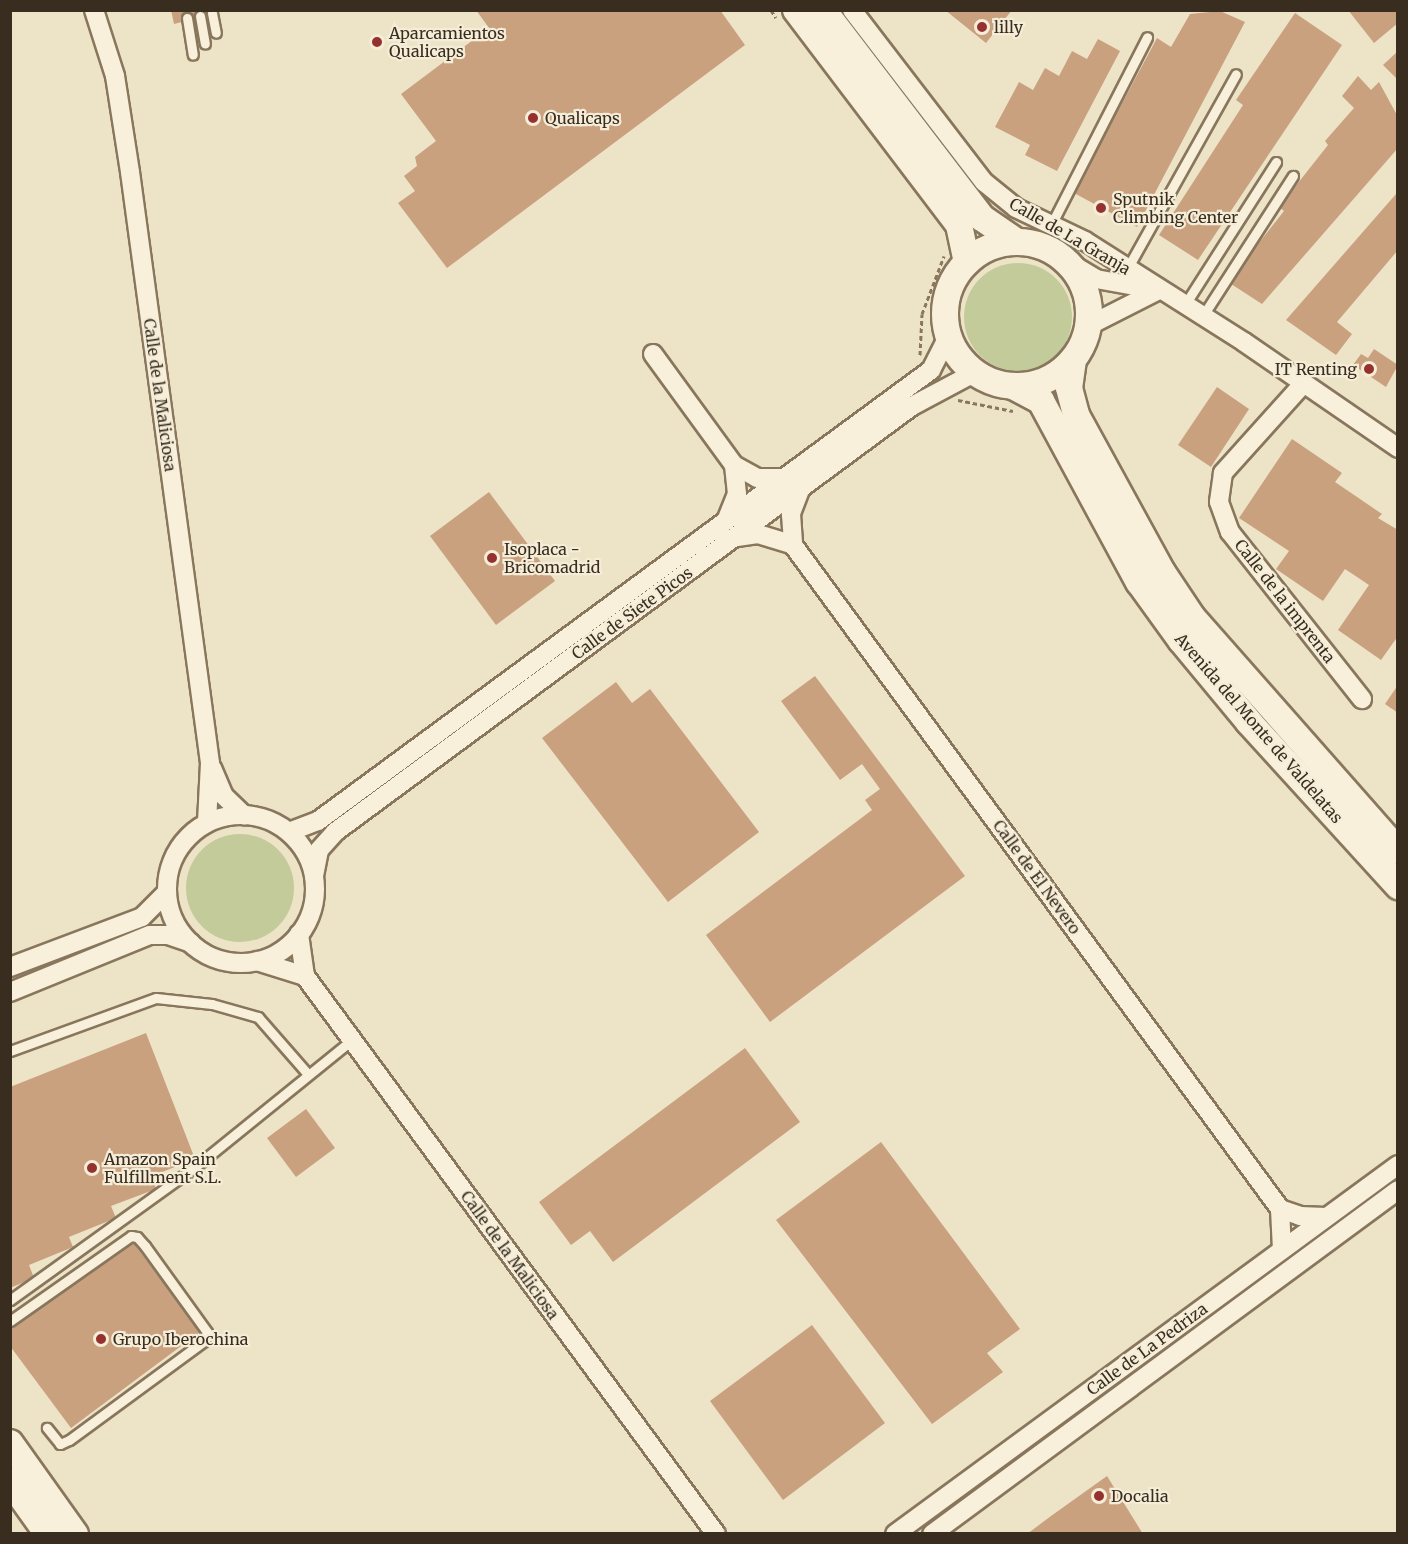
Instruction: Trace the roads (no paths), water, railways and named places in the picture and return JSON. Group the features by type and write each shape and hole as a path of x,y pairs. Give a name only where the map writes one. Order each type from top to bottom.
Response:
{"street":[{"path":"81,10 102,29"},
{"name":"Calle de la Maliciosa","path":"94,10 102,29 114,76 130,172 210,763 207,823"},
{"path":"796,10 959,225 967,262"},
{"path":"823,10 982,218 1017,242"},
{"name":"Calle de La Granja","path":"852,10 984,182 1016,208 1051,225 1127,269 1398,448"},
{"path":"869,34 902,113"},
{"path":"1064,259 1079,278 1088,301 1088,326 1073,360 1046,379 1013,386 974,373 958,357 948,336 947,296 967,262 990,247 1017,242 1042,246 1064,259 1096,279 1159,290"},
{"path":"1088,326 1159,290"},
{"name":"Calle de Siete Picos","path":"314,876 319,850 335,832 730,530 785,478 931,370 948,336"},
{"path":"653,354 734,465 757,478 785,478"},
{"name":"Avenida del Monte de Valdelatas","path":"1073,360 1069,388 1076,415 1123,507 1168,581 1192,617 1398,851"},
{"name":"Calle de Siete Picos","path":"289,832 318,821 730,530 800,490 944,388 974,373"},
{"name":"Calle de la imprenta","path":"1303,384 1223,473 1219,502 1230,532 1362,699"},
{"name":"Avenida del Monte de Valdelatas","path":"1013,386 1041,401 1139,582 1181,640 1249,722 1398,886"},
{"path":"734,465 736,494 730,530 758,534 793,545 791,514 800,490"},
{"name":"Calle de El Nevero","path":"793,545 1280,1209"},
{"name":"Calle de la Maliciosa","path":"210,763 224,795 244,814"},
{"path":"191,943 178,928 167,892 169,871 177,852 207,823 244,814 268,820 289,832 301,844 314,876 315,896 300,934 281,951 257,961"},
{"path":"10,967 142,918 167,892"},
{"name":"Calle de la Maliciosa","path":"300,934 305,976 716,1533"},
{"path":"10,992 150,935 168,935 191,943 222,960 257,961 305,976"},
{"name":"Calle de La Pedriza","path":"895,1533 1398,1165"},
{"name":"Calle de La Pedriza","path":"932,1533 1398,1190"},
{"path":"1282,1250 1280,1209 1300,1216 1326,1217"},
{"path":"10,1443 75,1533"},
{"path":"10,1480 48,1533"}],"lane":[{"path":"212,13 216,33"},
{"path":"200,16 205,44"},
{"path":"187,18 193,55"},
{"path":"1051,225 1147,37"},
{"path":"1127,269 1236,75"},
{"path":"1184,306 1276,162"},
{"path":"1202,317 1293,176"},
{"path":"10,1052 156,998 212,1004 258,1017 307,1073"},
{"path":"10,1300 195,1167 307,1073 352,1040"},
{"path":"10,1320 131,1236 137,1237 145,1246 207,1332 204,1341 69,1440 60,1444 47,1428"}],"place":[{"name":"lilly","path":"982,27"},
{"name":"Aparcamientos Qualicaps","path":"377,42"},
{"name":"Qualicaps","path":"533,118"},
{"name":"Sputnik Climbing Center","path":"1101,208"},
{"name":"IT Renting","path":"1369,369"},
{"name":"Isoplaca - Bricomadrid","path":"492,558"},
{"name":"Amazon Spain Fulfillment S.L.","path":"92,1168"},
{"name":"Grupo Iberochina","path":"101,1339"},
{"name":"Docalia","path":"1099,1496"}]}
